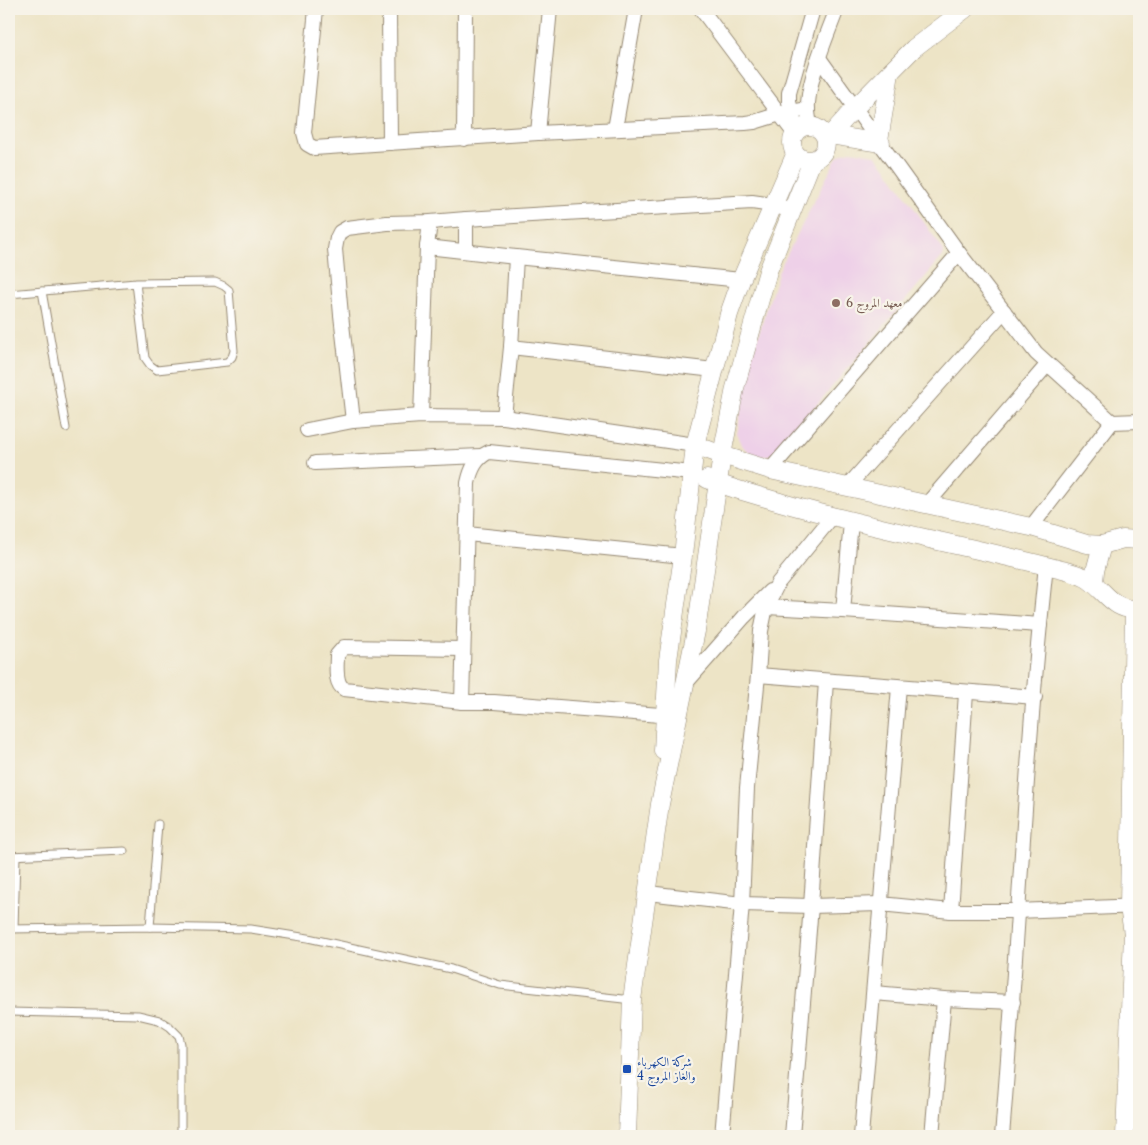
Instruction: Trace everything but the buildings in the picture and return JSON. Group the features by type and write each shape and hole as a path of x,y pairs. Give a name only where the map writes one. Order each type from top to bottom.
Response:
{"street":[{"path":"316,9 304,133 307,144 314,148 538,133 745,123 786,113"},
{"path":"389,9 390,143"},
{"path":"464,139 465,9"},
{"path":"538,133 550,9"},
{"path":"615,129 636,9"},
{"path":"701,9 759,88 786,113 812,129 880,142"},
{"path":"786,113 789,102 790,83 813,9"},
{"path":"672,716 686,683 696,632 722,455 735,388 750,332 768,271 791,211 812,161 823,153 812,129 809,92 837,9"},
{"path":"627,1136 632,1000 672,716 668,660 683,556 695,445 729,314 741,280 795,155 791,142 812,129 854,110 914,48 965,9"},
{"path":"819,58 854,110 880,142 959,253 1036,353 1112,422 1139,421"},
{"path":"880,142 890,73"},
{"path":"795,155 803,160 812,161"},
{"path":"353,421 335,249 340,232 347,228 386,223 430,222 466,218 752,202 773,205 791,211"},
{"path":"466,218 466,251"},
{"path":"421,416 427,247 430,222"},
{"path":"427,247 741,280"},
{"path":"770,470 959,253"},
{"path":"504,417 511,347 516,257"},
{"path":"848,486 1004,311"},
{"path":"511,347 714,370"},
{"path":"928,504 1047,365"},
{"path":"308,430 353,421 421,416 504,417 695,445 770,470 1031,527 1080,542 1102,545 1123,539 1139,540"},
{"path":"1031,527 1112,422"},
{"path":"315,463 481,456 489,452 692,473 717,484 850,522 1046,566 1084,577 1094,583 1113,602 1122,607 1136,609 1134,906 1136,942 1125,1136"},
{"path":"462,702 468,483 470,473 481,456"},
{"path":"686,683 744,617 778,584 832,517"},
{"path":"844,611 850,522"},
{"path":"467,534 683,556"},
{"path":"1094,583 1102,545"},
{"path":"1002,1136 1013,1002 1017,911 1046,566"},
{"path":"722,1136 742,904 747,788 760,638 766,607 778,584"},
{"path":"766,607 1040,625"},
{"path":"463,649 344,647 337,655 337,681 339,686 344,689 462,702 494,702 672,716"},
{"path":"758,675 826,682 1035,697"},
{"path":"792,1136 811,906 826,682"},
{"path":"861,1136 899,687"},
{"path":"951,911 966,693"},
{"path":"648,893 742,904 811,906 880,904 951,911 1017,911 1134,906"},
{"path":"874,993 1013,1002"},
{"path":"932,1136 944,999"}],"lane":[{"path":"9,294 136,283 214,282 229,290 234,351 232,357 227,362 157,370 150,365 145,358 136,283"},
{"path":"42,290 66,428"},
{"path":"150,927 158,824"},
{"path":"124,851 13,856 12,929 150,927 250,929 308,938 451,969 500,985 556,993 632,1000"},
{"path":"9,1012 138,1015 159,1020 170,1027 178,1036 181,1044 180,1136"}],"shaded area":[{"name":"معهد المروج 6","path":"851,151 875,155 884,165 944,251 943,256 775,454 762,457 750,453 741,445 737,434 748,368 779,270 837,157"},
{"path":"1139,1046 1139,1136 1135,1136 1136,1047"}],"place":[{"name":"معهد المروج 6","path":"836,303"},
{"name":"شركة الكهرباء والغاز المروج 4","path":"627,1069"}]}
